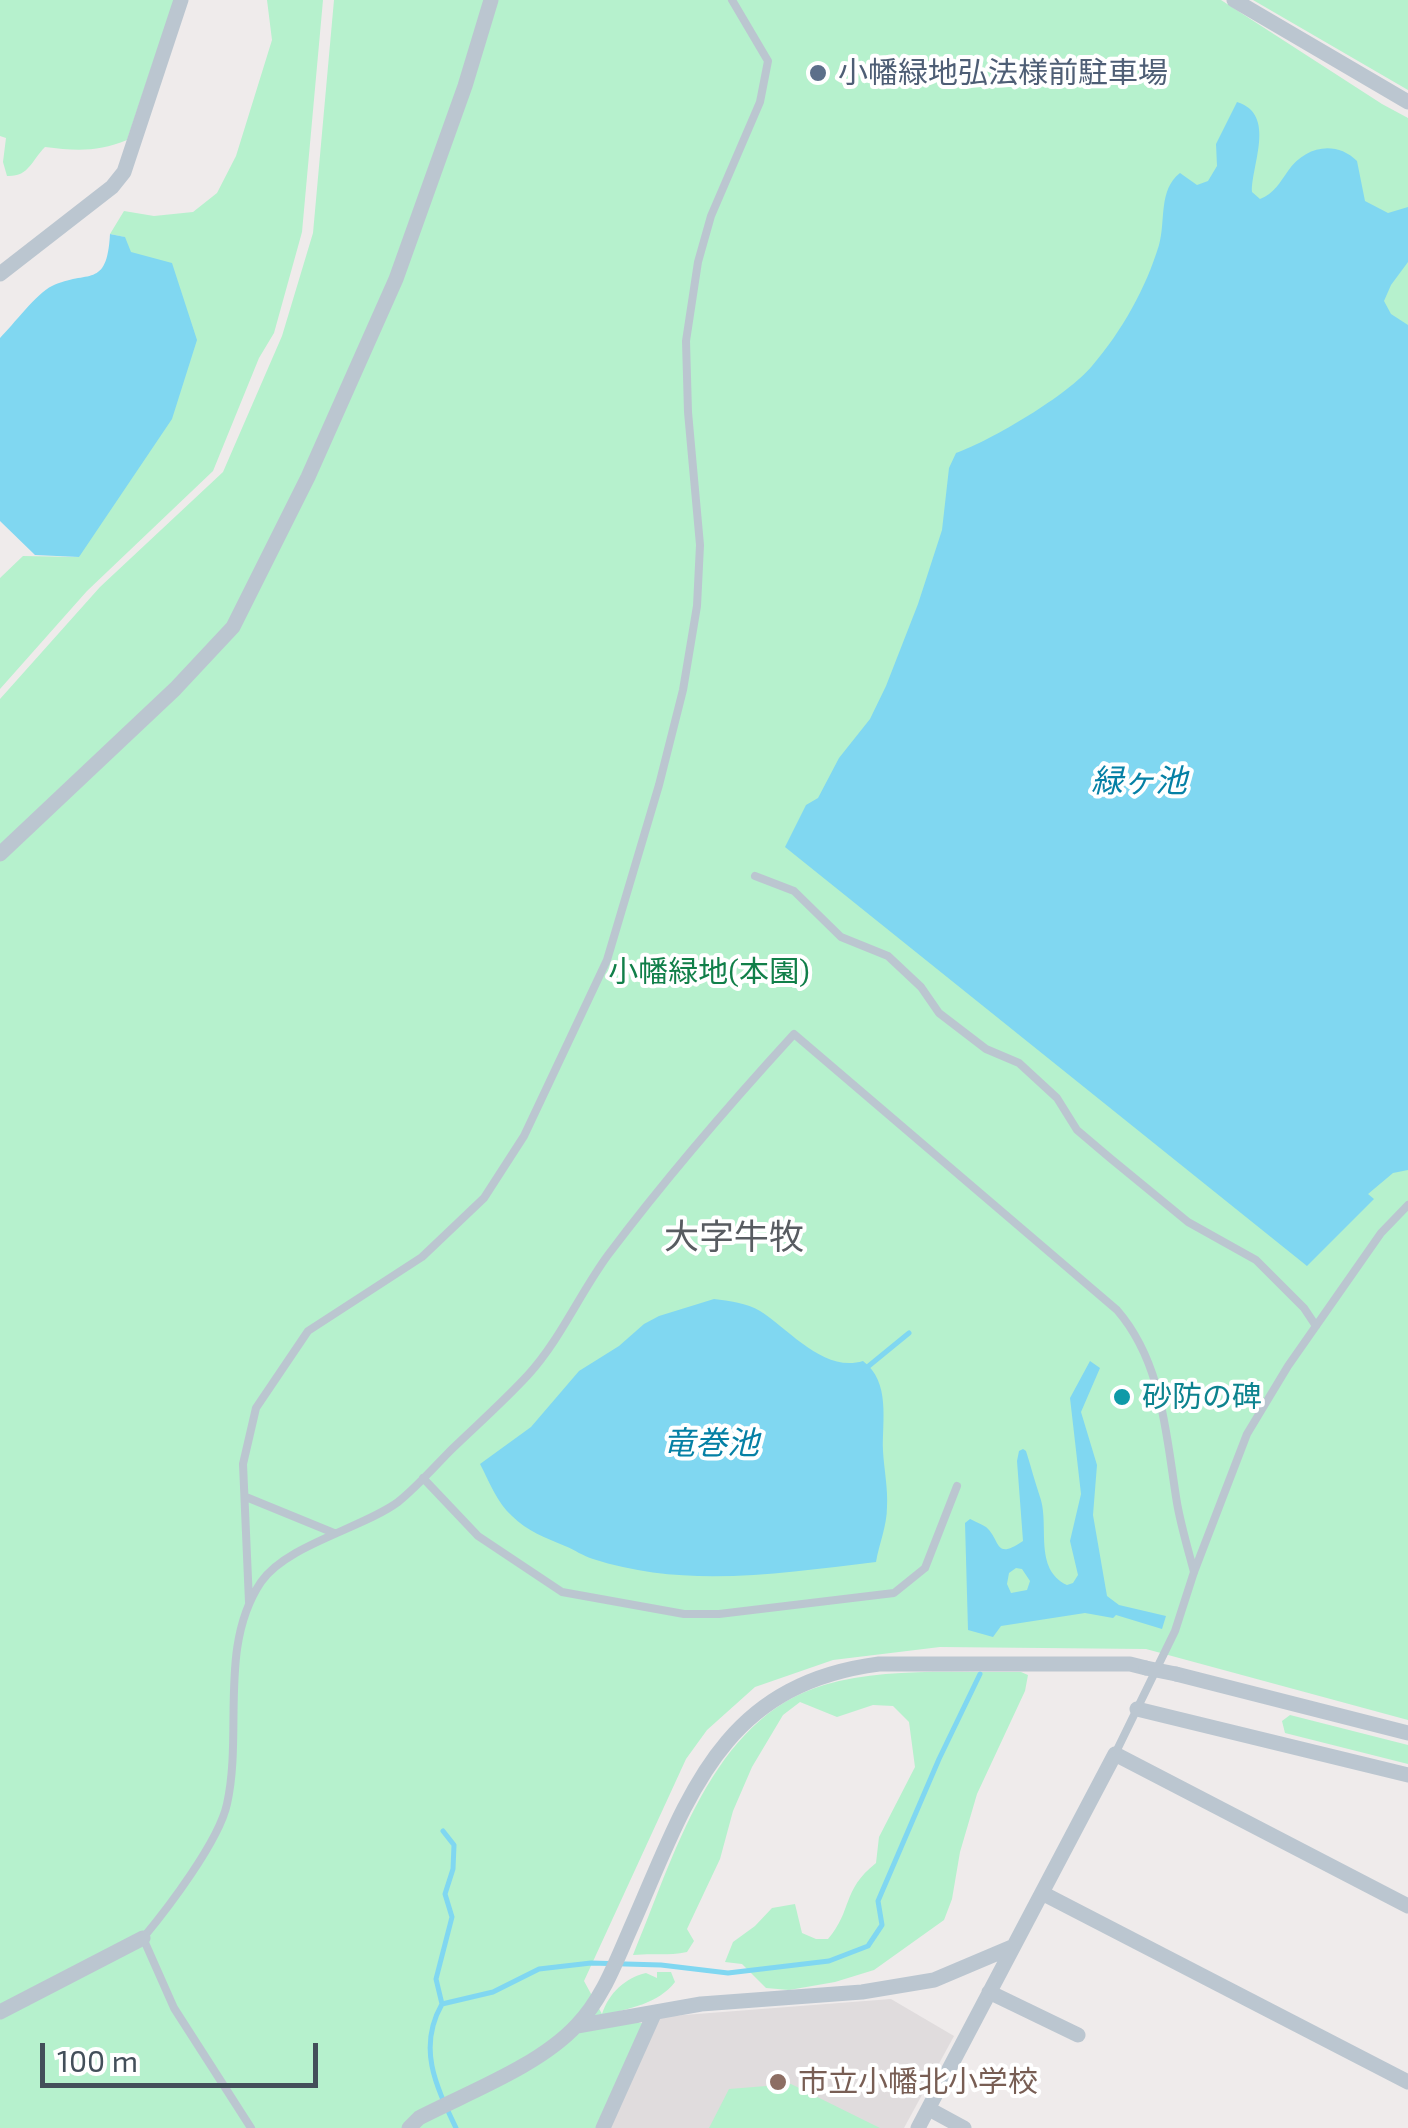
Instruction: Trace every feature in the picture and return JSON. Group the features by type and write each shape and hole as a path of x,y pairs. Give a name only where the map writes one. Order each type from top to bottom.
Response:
{"street":[{"path":"0,274 112,187 124,172 181,0"},
{"path":"0,854 175,689 233,627 308,477 396,280 465,86 491,0"},
{"path":"1234,0 1408,102"},
{"path":"409,2128 531,2060 577,2026 607,1984 694,1786 747,1718 783,1693 816,1678 879,1664 1130,1664 1408,1733"},
{"path":"1137,1709 1408,1775"},
{"path":"918,2128 1114,1754 1408,1906"},
{"path":"1042,1893 1408,2082"},
{"path":"0,2012 143,1938"},
{"path":"577,2026 701,2004 862,1992 934,1980 1012,1947"},
{"path":"990,1992 1078,2035"},
{"path":"602,2128 654,2012"},
{"path":"928,2109 964,2128"}],"lane":[{"path":"249,1602 243,1464 256,1408 308,1331 422,1257 484,1198 524,1136 607,960 659,785 683,690 697,606 700,545 686,340 698,262 710,216 760,102 768,61 732,0"},
{"path":"754,876 794,891 842,937 888,956 921,988 939,1013 986,1049 1019,1063 1057,1098 1077,1130 1123,1169 1188,1222 1256,1260 1304,1308 1316,1326"},
{"path":"251,2128 174,2008 143,1938 171,1904 214,1836 226,1809 235,1744 235,1667 249,1602 264,1578 334,1533 396,1503 531,1372 608,1256 736,1098 794,1034 1077,1276 1134,1330 1154,1378 1166,1424 1178,1509 1194,1572"},
{"path":"1114,1754 1175,1631 1247,1434 1380,1233 1408,1205"},
{"path":"423,1478 478,1536 562,1592 684,1614 719,1614 894,1593 925,1568 958,1486"},
{"path":"246,1498 334,1533"}],"shaded area":[{"name":"市立小幡北小学校","path":"891,1999 954,2036 904,2128 606,2128 658,2017"}],"green space":[{"path":"0,0 174,0 127,140 87,150 45,147 25,171 7,176 3,162 6,138 0,136"},
{"path":"267,0 323,0 302,232 274,333 259,358 213,471 87,591 0,689 0,578 23,556 79,557 130,252 124,237 110,234 124,211 154,216 193,212 217,193 236,156 272,40"},
{"name":"小幡緑地(本園)","path":"334,0 1221,0 1408,118 1408,1720 1146,1649 940,1647 833,1660 755,1687 707,1730 686,1759 584,1981 602,2014 613,1993 638,1975 646,1973 657,1978 657,1972 671,1972 675,1982 652,2000 604,2015 646,2024 599,2128 0,2128 0,699 100,587 223,472 282,336 313,233"},
{"path":"1253,0 1408,0 1408,90"},
{"path":"922,1672 1028,1675 1025,1691 977,1794 944,1920 874,1970 835,1982 789,1990 766,1988 742,1964 725,1962 733,1942 772,1908 795,1904 802,1933 828,1939 857,1883 876,1863 879,1837 915,1767 909,1722 893,1706 873,1705 837,1717 800,1702 783,1715 752,1767 733,1811 720,1859 687,1929 694,1941 687,1952 633,1955 701,1796 752,1727 785,1702 848,1679"},
{"path":"1290,1715 1408,1745 1408,1764 1285,1733 1282,1721"},
{"path":"791,2084 880,2128 709,2128 729,2089"}],"water":[{"name":"緑ヶ池","path":"1237,102 1249,108 1259,129 1252,192 1260,199 1273,191 1303,156 1330,148 1357,161 1365,201 1388,213 1408,207 1408,262 1384,301 1391,314 1408,325 1408,1170 1393,1173 1368,1194 1374,1199 1307,1266 785,847 806,805 818,798 839,758 870,719 886,686 942,530 949,468 956,453 1048,403 1081,378 1103,353 1147,277 1159,245 1168,188 1180,173 1197,185 1208,181 1217,166 1216,144"},
{"path":"110,234 125,237 131,252 172,263 197,340 172,419 79,557 35,555 0,521 0,338 46,290 100,271"},
{"name":"竜巻池","path":"714,1299 755,1308 821,1355 849,1363 863,1361 872,1370 883,1403 887,1500 876,1562 734,1576 663,1574 589,1558 537,1534 507,1511 498,1498 480,1464 531,1427 579,1371 659,1316"},
{"path":"1090,1361 1100,1368 1081,1412 1097,1465 1093,1515 1107,1596 1119,1605 1166,1616 1162,1629 1116,1615 1113,1618 1085,1613 1001,1626 993,1637 968,1630 965,1523 970,1519 986,1527 1003,1549 1023,1541 1017,1461 1023,1449 1043,1508 1044,1546 1050,1568 1067,1585 1078,1575 1070,1541 1081,1494 1070,1398","holes":["1022,1569 1030,1581 1027,1590 1011,1593 1007,1584 1009,1573"]}],"waterway":[{"path":"865,1369 909,1333"},
{"path":"442,2004 493,1992 539,1969 591,1963 661,1965 728,1973 829,1961 868,1946 882,1925 878,1901 980,1674"},
{"path":"443,1831 454,1845 453,1869 445,1894 452,1917 436,1979 442,2004 430,2051 436,2082 456,2128"}],"place":[{"name":"小幡緑地弘法様前駐車場","path":"818,73"},
{"name":"砂防の碑","path":"1122,1397"},
{"name":"市立小幡北小学校","path":"778,2082"}],"district":[{"name":"大字牛牧","path":"734,1237"}]}
